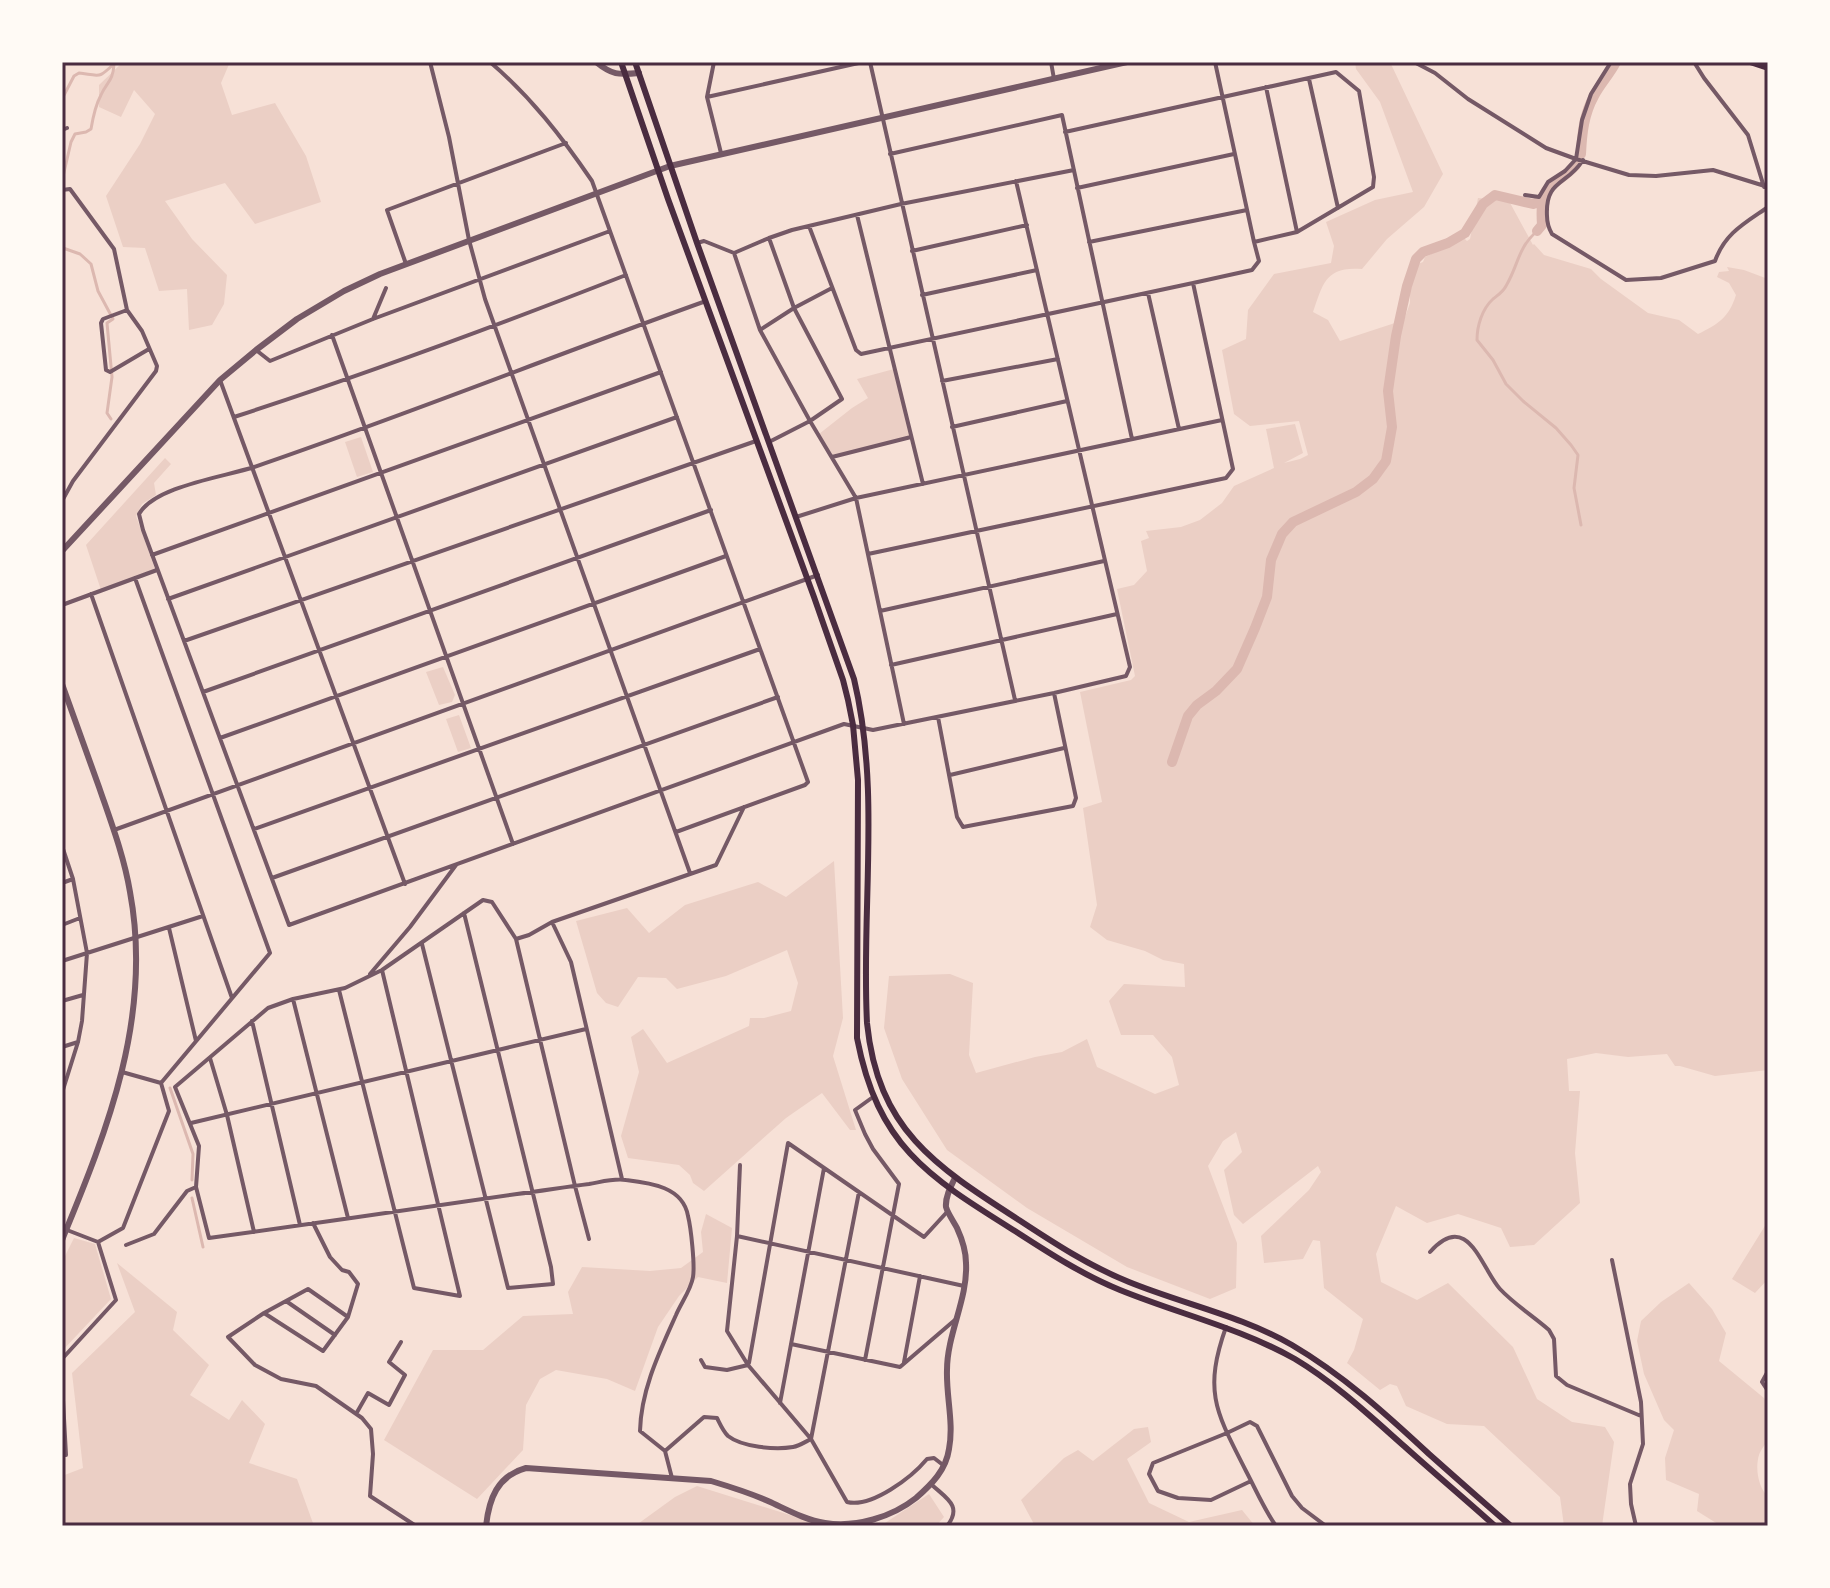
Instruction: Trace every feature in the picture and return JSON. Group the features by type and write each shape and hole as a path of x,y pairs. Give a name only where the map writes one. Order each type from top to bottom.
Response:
{"main road":[{"path":"621,62 843,680 853,725 857,770 855,1017 860,1058 882,1116 906,1150 949,1190 1063,1262 1136,1297 1226,1327 1281,1352 1325,1379 1495,1526"},
{"path":"1750,62 1768,68"},
{"path":"638,63 670,166 854,679 865,730 869,783 867,1014 871,1051 897,1118 917,1145 955,1178 1091,1265 1128,1282 1246,1323 1337,1373 1511,1526"}],"street":[{"path":"430,62 449,137 469,240 494,326 690,873"},
{"path":"490,62 549,121 592,181 808,782"},
{"path":"596,62 617,75 639,73"},
{"path":"714,62 707,97 721,154"},
{"path":"707,97 863,62"},
{"path":"870,62 1015,700"},
{"path":"1051,62 1054,79"},
{"path":"62,551 220,380 297,319 344,291 406,264 670,166 1127,62"},
{"path":"809,226 856,350 861,354 1252,270 1259,261 1215,62"},
{"path":"1414,62 1546,148 1576,159 1629,175 1656,176 1713,170 1766,187"},
{"path":"1525,195 1539,197 1548,182 1576,159 1582,120 1591,94 1611,62"},
{"path":"1694,62 1748,135 1766,187"},
{"path":"1065,132 1336,72 1359,91 1374,177 1373,187 1297,232 1254,242"},
{"path":"1309,79 1338,208"},
{"path":"1266,87 1297,232"},
{"path":"890,154 1062,115 1132,439"},
{"path":"406,264 387,210 566,143"},
{"path":"1077,188 1234,154"},
{"path":"1583,160 1577,169 1552,188 1546,199 1547,227 1552,234 1626,280 1661,278 1715,261 1727,237 1768,207"},
{"path":"697,243 704,241 734,253 809,226 901,204 1074,170"},
{"path":"706,301 252,467 163,493 143,507 139,514 152,555 289,925 844,724 873,730 1126,676 1130,667 1016,181"},
{"path":"62,190 70,189 114,249 127,310 142,331 157,366 73,481 62,501"},
{"path":"1089,242 1247,210"},
{"path":"857,215 923,484"},
{"path":"912,251 1027,225"},
{"path":"256,350 270,361 373,319 610,231"},
{"path":"769,238 794,308 842,399 810,421 769,442"},
{"path":"734,253 760,330 856,498 904,724"},
{"path":"922,295 1037,270"},
{"path":"234,417 348,380 626,275"},
{"path":"868,554 1226,478 1233,469 1193,283"},
{"path":"373,319 386,288"},
{"path":"760,330 832,288"},
{"path":"1148,293 1179,429"},
{"path":"127,310 103,319 101,323 106,370 110,372 149,349"},
{"path":"332,335 513,844"},
{"path":"942,381 1058,359"},
{"path":"152,555 661,372"},
{"path":"220,380 405,884"},
{"path":"952,427 1068,401"},
{"path":"168,599 677,417"},
{"path":"796,517 856,498 1222,420"},
{"path":"832,457 911,437"},
{"path":"184,641 756,441"},
{"path":"203,692 711,510"},
{"path":"220,738 727,556"},
{"path":"880,611 1105,561"},
{"path":"62,605 158,570"},
{"path":"114,830 818,575"},
{"path":"135,578 270,953 161,1083"},
{"path":"91,594 232,998"},
{"path":"891,665 1117,614"},
{"path":"254,829 760,649"},
{"path":"62,684 114,830 131,893 136,939 135,1003 128,1051 109,1116 62,1240"},
{"path":"938,716 957,817 963,827 1073,806 1076,798 1054,693"},
{"path":"272,878 778,697"},
{"path":"950,775 1065,748"},
{"path":"675,832 808,782"},
{"path":"675,832 808,782"},
{"path":"516,939 552,922 716,865 744,807"},
{"path":"62,846 73,879 87,953 82,1021 62,1093"},
{"path":"368,976 410,927 456,865"},
{"path":"62,883 73,879"},
{"path":"589,1239 575,1186 516,939 492,902 483,900 382,970 345,988 293,999 268,1008 175,1087 199,1146 196,1187 209,1238 486,1199 533,1192 575,1186 622,1179 669,1189 685,1202 693,1276 652,1370 640,1431 665,1451 672,1478"},
{"path":"422,944 508,1288 553,1284 464,913"},
{"path":"62,961 203,916"},
{"path":"62,925 80,918"},
{"path":"552,922 571,962 622,1179"},
{"path":"169,928 196,1041"},
{"path":"339,990 414,1288 460,1296 382,970"},
{"path":"62,1001 84,995"},
{"path":"293,999 348,1218"},
{"path":"252,1021 300,1225"},
{"path":"191,1123 586,1029"},
{"path":"62,1047 78,1042"},
{"path":"210,1058 227,1115 254,1232"},
{"path":"122,1072 161,1083"},
{"path":"66,1230 98,1242 123,1228 169,1111 161,1083"},
{"path":"865,1360 899,1184 873,1149 855,1110 873,1097"},
{"path":"748,1365 788,1143 924,1237 948,1211"},
{"path":"740,1165 737,1236 727,1331 748,1365 811,1439 847,1502 854,1504 871,1499 900,1485 927,1459 934,1458 944,1467"},
{"path":"780,1403 824,1168"},
{"path":"486,1526 493,1492 515,1470 526,1468 711,1481 825,1523 849,1524 871,1520 912,1501 932,1485 944,1467 951,1436 948,1354 967,1266 963,1244 946,1203 955,1178"},
{"path":"126,1245 154,1234 187,1191 196,1187"},
{"path":"811,1439 859,1192"},
{"path":"264,1313 323,1351 348,1317 358,1284 330,1257 313,1223"},
{"path":"737,1236 964,1286"},
{"path":"1430,1252 1439,1242 1449,1238 1468,1241 1498,1288 1549,1330 1554,1339 1556,1376 1567,1385 1641,1416"},
{"path":"62,1359 116,1300 98,1242"},
{"path":"1612,1260 1638,1386 1641,1416 1643,1444 1630,1484 1636,1526"},
{"path":"904,1364 920,1276"},
{"path":"348,1317 308,1289 228,1337 255,1365 281,1379 316,1386 356,1414 371,1429 370,1496 416,1526"},
{"path":"286,1301 335,1335"},
{"path":"791,1344 900,1367 956,1318"},
{"path":"1226,1327 1216,1362 1213,1391 1217,1408 1265,1510 1276,1526"},
{"path":"356,1414 368,1393 389,1405 405,1375 389,1362 401,1342"},
{"path":"701,1360 705,1367 727,1370 748,1365"},
{"path":"1768,1371 1762,1382 1768,1391"},
{"path":"62,1382 66,1455 62,1455"},
{"path":"665,1451 704,1417 717,1418 728,1436 748,1445 770,1449 796,1447 811,1439"},
{"path":"1251,1481 1211,1500 1178,1498 1158,1491 1149,1474 1153,1463 1250,1422 1257,1426 1292,1496 1326,1526"},
{"path":"932,1485 951,1502 954,1509 947,1526"}],"shaded area":[{"path":"123,62 230,62 221,83 232,115 275,103 306,156 321,202 255,224 225,183 165,201 192,239 227,275 224,304 212,325 189,330 187,289 159,291 145,248 123,247 106,196 140,144 155,114 134,90 121,117 99,107 99,85"},
{"path":"1355,62 1390,62 1443,174 1424,207 1387,239 1362,269 1341,270 1323,285 1313,312 1328,320 1340,341 1404,320 1410,303 1410,267 1464,238 1467,241 1470,239 1478,198 1509,201 1533,245 1544,255 1591,269 1648,313 1679,320 1698,334 1722,319 1736,295 1729,283 1717,277 1719,272 1729,271 1727,267 1768,279 1768,1070 1715,1076 1675,1066 1667,1054 1628,1057 1596,1053 1567,1059 1569,1091 1580,1091 1575,1153 1580,1203 1534,1245 1510,1247 1501,1228 1458,1214 1427,1223 1396,1206 1376,1254 1381,1282 1417,1300 1448,1283 1513,1347 1537,1399 1572,1422 1605,1427 1614,1442 1602,1526 1564,1526 1560,1497 1484,1426 1447,1424 1406,1406 1397,1386 1390,1384 1380,1390 1347,1363 1363,1319 1324,1288 1320,1241 1313,1240 1303,1259 1264,1263 1261,1236 1309,1190 1321,1172 1318,1166 1243,1224 1234,1215 1224,1170 1242,1152 1236,1132 1223,1141 1208,1166 1237,1243 1236,1288 1210,1299 1127,1267 1027,1208 947,1150 902,1079 884,1028 889,976 950,974 973,983 969,1055 976,1073 1062,1052 1087,1039 1097,1067 1155,1094 1179,1085 1172,1057 1153,1035 1121,1035 1109,1001 1124,984 1185,987 1184,964 1163,960 1145,951 1107,940 1090,927 1097,905 1083,808 1102,802 1080,692 1131,680 1135,676 1117,589 1134,585 1147,571 1141,541 1149,538 1146,531 1181,527 1200,520 1222,503 1234,486 1274,468 1266,429 1295,424 1303,453 1284,463 1308,455 1299,421 1250,426 1234,414 1222,350 1246,339 1248,310 1274,274 1331,263 1334,246 1326,222 1375,200 1413,192 1380,102 1356,69"},
{"path":"894,369 911,437 832,457 819,434 868,398 857,379"},
{"path":"361,437 373,472 357,477 345,442"},
{"path":"165,458 171,464 154,483 156,495 142,504 136,516 155,569 101,590 86,545"},
{"path":"443,667 455,695 452,702 439,705 426,672"},
{"path":"459,715 471,748 458,752 446,719"},
{"path":"834,861 843,1018 833,1056 856,1130 850,1130 822,1093 786,1118 704,1191 679,1165 628,1158 621,1136 639,1072 631,1037 643,1029 667,1063 749,1026 750,1018 791,1011 798,983 787,950 726,976 677,989 666,978 638,977 618,1007 606,1003 597,993 576,921 627,908 649,933 685,905 758,882 786,897"},
{"path":"706,1214 732,1228 727,1283 698,1277 679,1296 658,1327 635,1391 607,1379 556,1370 540,1379 526,1405 523,1450 477,1499 384,1440 433,1350 483,1350 523,1316 573,1314 568,1292 582,1267 650,1271 681,1268 703,1252 701,1232"},
{"path":"1768,1221 1768,1279 1755,1293 1732,1279"},
{"path":"74,1238 95,1244 111,1299 62,1351 62,1262"},
{"path":"117,1263 177,1312 173,1330 209,1365 190,1395 229,1420 242,1400 265,1424 249,1463 297,1479 314,1526 62,1526 62,1476 83,1468 72,1373 135,1312"},
{"path":"1689,1283 1712,1309 1726,1333 1719,1361 1766,1402 1769,1433 1757,1466 1760,1483 1768,1497 1768,1526 1721,1526 1697,1511 1699,1494 1666,1480 1665,1458 1674,1430 1664,1420 1644,1374 1637,1341 1641,1321 1661,1302"},
{"path":"1148,1427 1151,1442 1127,1459 1149,1503 1189,1522 1242,1510 1255,1526 1035,1526 1021,1500 1064,1458 1078,1450 1093,1461 1134,1429"},
{"path":"697,1486 825,1526 635,1526 675,1497"},
{"path":"929,1494 944,1517 936,1526 867,1526 885,1523"}],"waterway":[{"path":"62,99 74,76 79,73 99,75 116,62"},
{"path":"1581,154 1588,110 1616,62"},
{"path":"62,181 71,142 75,134 91,129 97,103 111,78 114,64"},
{"path":"1537,231 1542,225 1545,193 1576,165"},
{"path":"1172,762 1188,716 1237,669 1267,597 1271,560 1282,534 1293,522 1356,492 1373,479 1386,461 1392,427 1388,391 1396,336 1416,259 1423,252 1465,233 1483,204 1495,195 1533,204 1541,201"},
{"path":"1537,231 1522,251 1505,288 1486,308 1479,324 1477,340 1506,384 1556,428 1578,455 1574,488 1581,525"},
{"path":"62,239 63,248 80,254 91,264 98,291 113,319 107,323 112,377 107,413 111,419"},
{"path":"170,1088 193,1154 192,1180"},
{"path":"192,1198 203,1247"}]}
